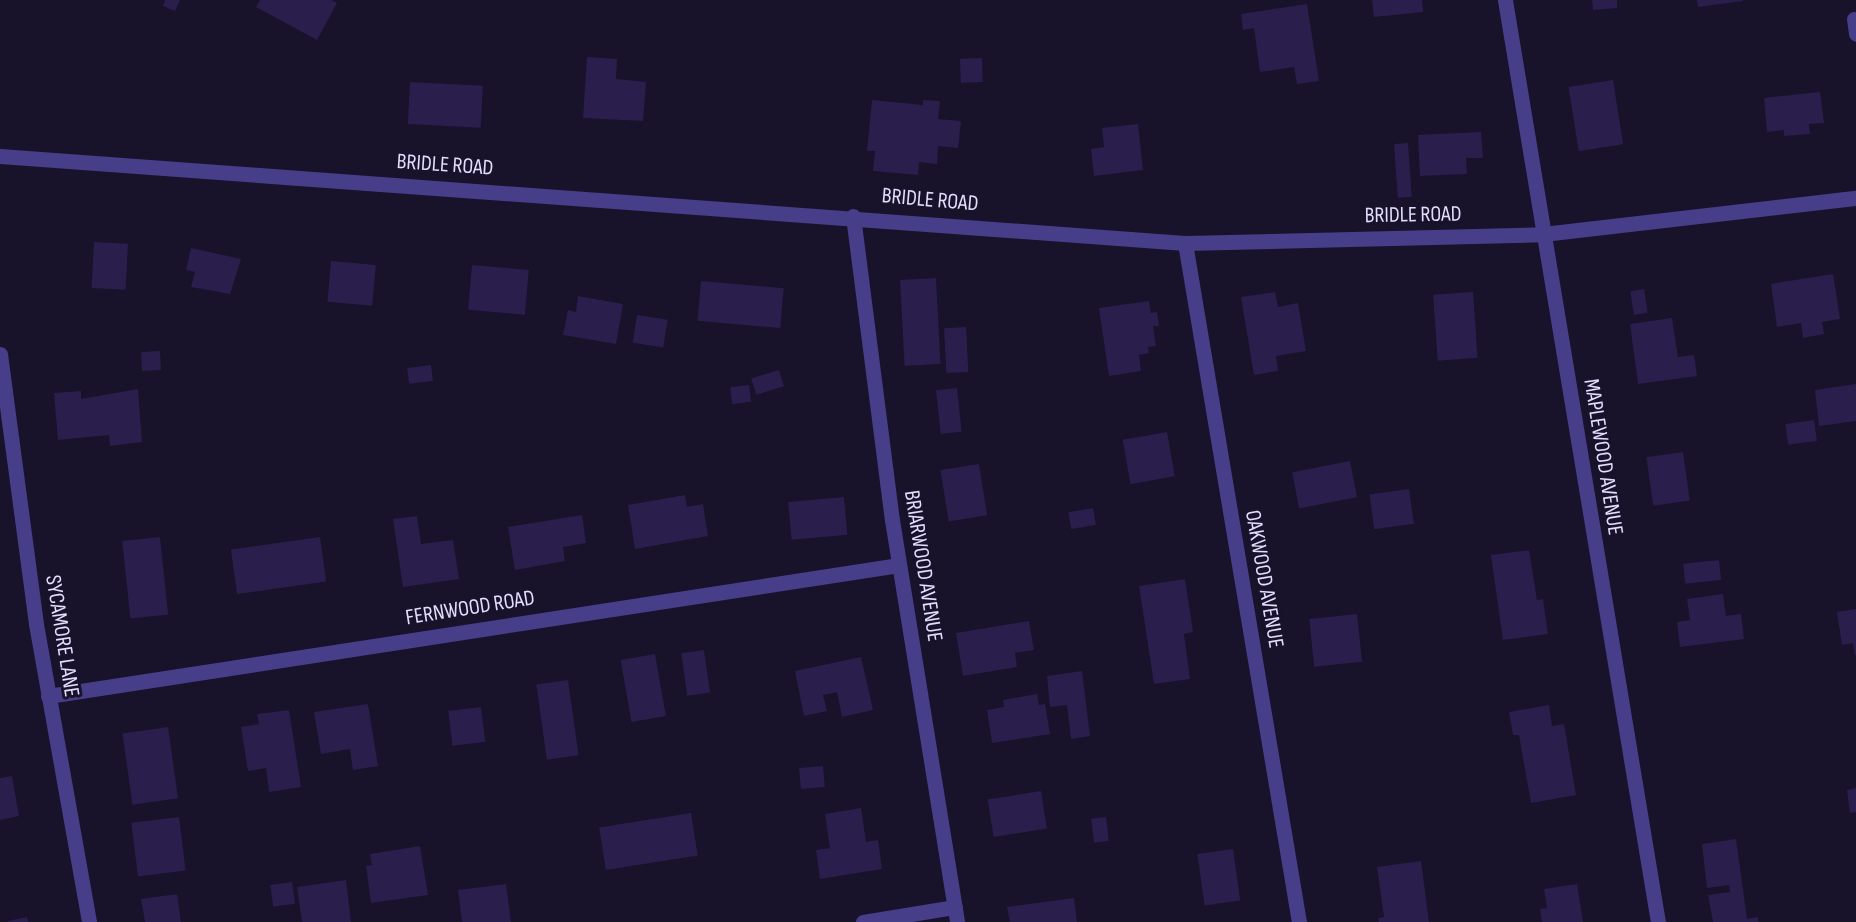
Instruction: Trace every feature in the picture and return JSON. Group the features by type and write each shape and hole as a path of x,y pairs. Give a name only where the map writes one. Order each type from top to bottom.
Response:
{"street":[{"name":"MAPLEWOOD AVENUE","path":"1504,0 1658,922"},
{"name":"BRIDLE ROAD","path":"0,156 853,216 1185,243 1543,234 1856,198"},
{"name":"BRIARWOOD AVENUE","path":"853,216 899,565 956,915"},
{"name":"OAKWOOD AVENUE","path":"1185,243 1299,922"},
{"name":"SYCAMORE LANE","path":"0,354 48,696 89,922"},
{"name":"FERNWOOD ROAD","path":"48,696 899,565"},
{"path":"863,922 956,915"}],"building":[{"path":"165,0 180,0 175,11 163,6"},
{"path":"260,0 331,0 337,3 317,40 256,7"},
{"path":"1372,0 1422,0 1423,12 1374,17"},
{"path":"1592,0 1617,0 1617,8 1593,10"},
{"path":"1697,0 1743,0 1743,1 1698,7"},
{"path":"1307,4 1319,81 1297,84 1294,67 1260,72 1254,28 1243,30 1241,14"},
{"path":"587,57 617,59 616,79 646,82 643,121 583,118"},
{"path":"982,58 983,82 961,83 960,59"},
{"path":"1613,80 1623,144 1579,151 1569,87"},
{"path":"410,82 483,86 481,128 408,124"},
{"path":"1820,92 1824,123 1809,124 1810,134 1784,136 1784,130 1767,132 1764,98"},
{"path":"872,100 923,105 923,100 940,101 938,119 961,121 958,148 938,146 937,164 919,162 918,175 873,171 875,151 867,151"},
{"path":"1138,124 1143,170 1094,176 1091,149 1104,147 1102,128"},
{"path":"1481,132 1483,158 1466,158 1467,174 1420,176 1418,135"},
{"path":"1408,143 1412,197 1398,198 1394,144"},
{"path":"94,242 128,244 126,290 92,288"},
{"path":"191,248 241,259 230,294 191,287 195,272 186,270"},
{"path":"331,261 376,265 372,306 327,302"},
{"path":"472,265 529,270 525,315 468,310"},
{"path":"1833,274 1840,319 1822,322 1824,334 1803,338 1801,323 1777,327 1771,284"},
{"path":"936,278 941,364 905,366 900,280"},
{"path":"701,281 784,288 780,328 698,321"},
{"path":"1644,289 1648,313 1634,315 1630,291"},
{"path":"1275,292 1278,307 1298,303 1306,351 1276,356 1278,371 1254,375 1241,297"},
{"path":"1473,292 1478,358 1438,361 1433,295"},
{"path":"578,296 623,304 616,344 563,335 568,310 576,312"},
{"path":"1149,301 1151,313 1157,312 1159,326 1153,326 1156,346 1148,347 1149,353 1139,355 1141,371 1109,376 1099,308"},
{"path":"637,315 668,320 663,348 633,343"},
{"path":"1672,318 1678,357 1694,355 1697,376 1638,384 1630,324"},
{"path":"966,327 968,372 946,373 944,328"},
{"path":"160,351 161,370 142,371 141,352"},
{"path":"431,365 433,381 409,384 407,368"},
{"path":"779,370 784,386 756,395 751,378"},
{"path":"1856,384 1856,421 1819,426 1815,390"},
{"path":"749,385 751,402 732,404 730,387"},
{"path":"957,388 962,432 941,434 936,390"},
{"path":"138,389 142,442 110,446 109,435 58,440 54,393 81,391 81,399"},
{"path":"1814,420 1817,441 1788,445 1785,424"},
{"path":"1167,432 1175,476 1130,484 1123,440"},
{"path":"1683,452 1690,501 1653,506 1646,457"},
{"path":"1350,461 1357,497 1299,509 1292,472"},
{"path":"979,464 987,515 949,521 940,470"},
{"path":"1409,489 1414,524 1374,529 1369,495"},
{"path":"685,495 687,507 703,504 708,536 635,549 628,505"},
{"path":"844,497 847,535 792,540 788,502"},
{"path":"1093,508 1096,525 1071,529 1068,512"},
{"path":"582,515 586,543 563,547 565,561 515,570 508,527"},
{"path":"417,516 421,544 453,540 459,579 403,587 393,519"},
{"path":"160,537 168,615 130,619 122,541"},
{"path":"320,537 326,582 237,594 231,550"},
{"path":"1529,550 1537,600 1543,599 1548,634 1503,640 1491,555"},
{"path":"1719,560 1721,580 1685,584 1683,564"},
{"path":"1185,579 1193,632 1184,634 1190,679 1154,684 1139,586"},
{"path":"1723,594 1726,616 1741,614 1744,639 1680,647 1677,622 1690,620 1687,599"},
{"path":"1856,609 1855,655 1853,643 1842,645 1837,612"},
{"path":"1357,614 1362,662 1314,667 1309,619"},
{"path":"1029,621 1034,650 1015,653 1017,667 963,676 956,633"},
{"path":"704,650 710,693 687,696 681,653"},
{"path":"655,654 666,716 631,722 621,660"},
{"path":"861,657 873,710 842,717 837,692 823,695 827,711 804,716 795,671"},
{"path":"1082,671 1090,736 1071,739 1067,705 1050,707 1047,676"},
{"path":"568,680 579,755 547,760 536,684"},
{"path":"1037,694 1039,705 1045,704 1050,734 992,743 987,710 1004,707 1003,700"},
{"path":"368,704 378,766 353,770 350,749 321,754 314,712"},
{"path":"1549,705 1552,726 1564,724 1576,795 1531,803 1519,735 1513,735 1509,712"},
{"path":"481,707 485,742 453,746 448,711"},
{"path":"289,710 301,787 269,792 266,768 248,771 241,727 259,724 257,714"},
{"path":"168,727 178,798 132,805 122,733"},
{"path":"823,766 825,787 801,789 799,768"},
{"path":"12,776 19,816 0,820 0,778"},
{"path":"1856,788 1856,812 1850,813 1847,790"},
{"path":"1041,791 1047,829 994,837 988,799"},
{"path":"861,808 866,842 878,840 882,869 820,879 816,850 830,848 825,814"},
{"path":"691,813 698,855 606,870 599,828"},
{"path":"179,817 186,871 138,876 131,823"},
{"path":"1106,817 1109,841 1094,843 1091,819"},
{"path":"1736,839 1747,919 1758,917 1758,922 1713,922 1708,895 1730,892 1729,885 1707,888 1702,844"},
{"path":"420,846 428,895 371,903 366,866 372,865 370,854"},
{"path":"1233,849 1240,900 1205,906 1197,854"},
{"path":"1421,861 1429,922 1379,922 1378,918 1384,917 1377,867"},
{"path":"346,880 351,922 302,922 297,887"},
{"path":"292,882 295,904 273,907 270,885"},
{"path":"506,884 511,922 462,922 458,890"},
{"path":"1577,884 1583,922 1542,922 1540,909 1547,908 1544,889"},
{"path":"177,894 181,922 145,922 141,899"},
{"path":"1074,898 1077,922 1010,922 1007,907"},
{"path":"27,917 28,922 8,922 8,921"}]}
